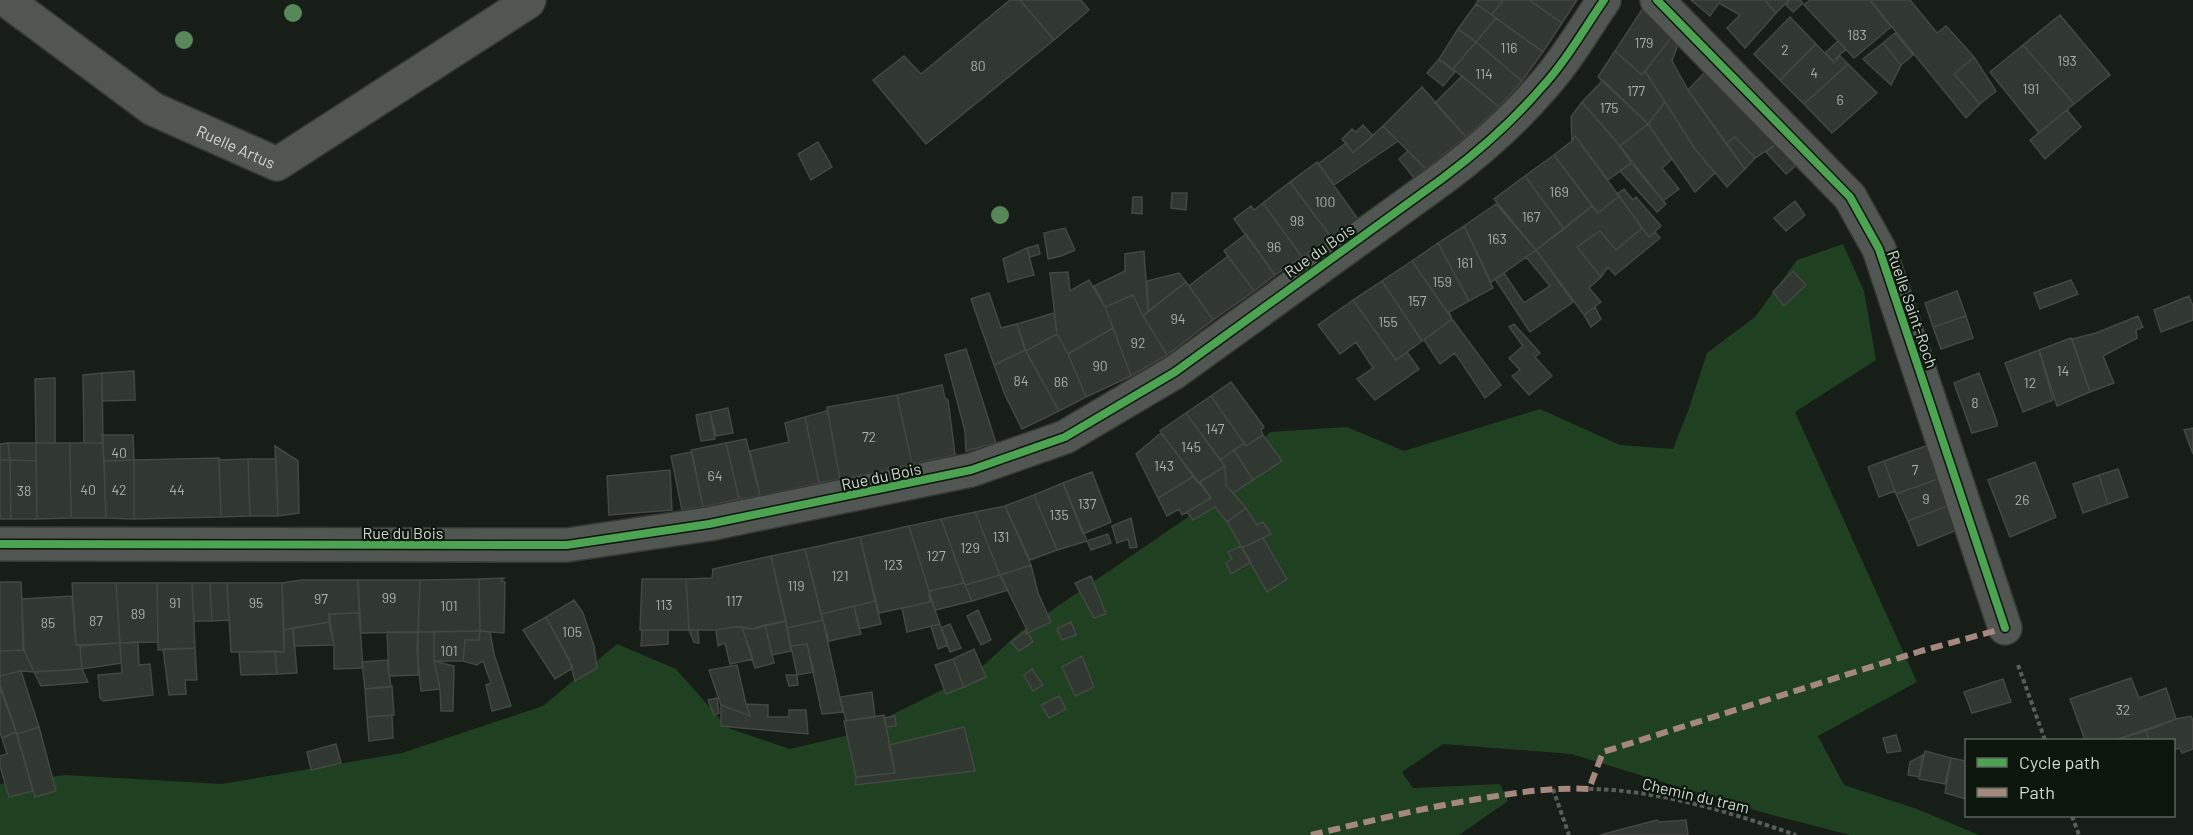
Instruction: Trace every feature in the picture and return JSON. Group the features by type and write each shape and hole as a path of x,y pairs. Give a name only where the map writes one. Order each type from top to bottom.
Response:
{"street":[{"name":"Ruelle Artus","path":"6,0 153,109 277,164 528,3 529,0"},
{"name":"Rue du Bois","path":"0,544 567,545 709,524 971,470 1065,437 1175,372 1443,178 1509,123 1544,85 1604,0"},
{"name":"Ruelle Saint-Roch","path":"1657,0 1850,197 1879,249 2004,628"}],"path":[{"path":"2004,628 2044,739"},
{"path":"1552,789 1569,835"},
{"path":"2072,817 2079,835"}],"green space":[{"path":"1843,244 1864,291 1876,360 1795,412 1917,682 1818,736 1844,785 1917,809 1979,835 1850,835 1761,812 1571,754 1443,744 1402,772 1413,788 1500,784 1508,801 1459,835 0,835 0,784 65,775 222,784 402,753 543,706 617,644 676,669 728,728 790,749 853,734 974,674 1020,632 1207,504 1270,432 1347,427 1404,451 1540,409 1620,445 1673,449 1707,353 1755,317 1797,260"}],"building":[{"path":"1010,0 1020,0 1054,40 926,144 873,80 904,56 921,74"},
{"path":"1020,0 1081,0 1089,10 1054,40"},
{"path":"1478,0 1503,0 1492,15 1476,4"},
{"path":"1503,0 1529,0 1562,23 1543,52 1492,15"},
{"path":"1529,0 1577,0 1562,23"},
{"path":"1691,0 1721,0 1710,16"},
{"path":"1721,0 1765,0 1776,13 1745,48 1727,28 1740,15 1719,3"},
{"path":"1765,0 1789,0 1776,13"},
{"path":"1790,0 1800,0 1803,3 1793,12 1786,5"},
{"path":"1810,0 1870,0 1891,27 1854,58 1804,5"},
{"path":"1870,0 1910,0 1937,33 1946,26 1974,57 1954,74 1980,104 1966,118"},
{"path":"1476,4 1496,18 1476,42 1458,29"},
{"path":"1645,5 1674,34 1642,75 1615,51"},
{"path":"2060,15 2110,75 2074,104 2023,45"},
{"path":"1790,17 1816,44 1780,80 1754,54"},
{"path":"1496,18 1543,52 1522,81 1476,42"},
{"path":"1458,29 1476,42 1453,69 1439,59"},
{"path":"1895,33 1913,55 1901,65 1883,43"},
{"path":"1674,34 1677,47 1672,61 1688,90 1745,169 1727,187 1695,149 1645,71"},
{"path":"1838,41 1846,49 1833,61 1825,53"},
{"path":"1476,42 1522,81 1499,107 1453,69"},
{"path":"1883,43 1901,65 1891,85 1863,59"},
{"path":"1816,44 1834,63 1840,56 1848,64 1804,104 1780,80"},
{"path":"2023,45 2074,104 2039,133 1990,72"},
{"path":"1615,51 1642,75 1645,71 1665,102 1648,124 1598,77"},
{"path":"1974,57 1996,91 1980,104 1954,74"},
{"path":"1439,59 1455,72 1443,86 1427,73"},
{"path":"1848,64 1877,93 1832,133 1804,104"},
{"path":"1710,67 1781,141 1755,158 1735,137 1726,144 1688,90"},
{"path":"1462,76 1499,107 1466,137 1435,103"},
{"path":"1603,80 1648,124 1620,146 1582,102"},
{"path":"1422,87 1466,137 1426,169 1383,126"},
{"path":"1582,102 1620,146 1631,163 1608,180 1575,136 1572,141 1571,117"},
{"path":"1665,102 1695,149 1715,173 1695,192 1648,124"},
{"path":"2067,110 2081,127 2045,159 2030,140"},
{"path":"1648,124 1672,159 1662,168 1679,189 1663,201 1620,146"},
{"path":"1363,125 1373,136 1353,153 1342,139 1352,129 1356,132"},
{"path":"1383,126 1398,141 1334,185 1318,164 1346,143 1353,153"},
{"path":"1575,136 1619,196 1598,213 1554,155"},
{"path":"1735,137 1755,158 1745,169 1726,144"},
{"path":"1781,141 1799,163 1786,174 1766,152"},
{"path":"818,142 832,167 811,180 798,154"},
{"path":"1408,151 1426,169 1414,178 1399,159"},
{"path":"1554,155 1592,206 1564,229 1525,176"},
{"path":"1317,162 1358,219 1331,237 1290,182"},
{"path":"1631,163 1666,204 1657,212 1620,171"},
{"path":"1525,176 1564,229 1536,250 1494,199"},
{"path":"1290,182 1331,237 1302,257 1263,203"},
{"path":"1624,189 1633,200 1636,197 1661,226 1649,237 1617,194"},
{"path":"1172,193 1187,193 1186,210 1171,208"},
{"path":"1619,196 1642,228 1616,250 1600,231 1577,247 1601,277 1589,288 1601,302 1584,315 1536,250 1592,206 1598,213"},
{"path":"1133,197 1142,197 1142,214 1132,213"},
{"path":"1795,201 1805,215 1786,231 1774,218"},
{"path":"1263,203 1302,257 1275,275 1234,219 1251,206 1254,210"},
{"path":"1496,204 1536,250 1491,282 1464,226"},
{"path":"1464,226 1493,288 1469,301 1438,243"},
{"path":"1065,228 1075,250 1048,259 1044,233"},
{"path":"1642,228 1649,237 1655,232 1660,238 1615,275 1608,267 1601,277 1577,247 1600,231 1616,250"},
{"path":"1246,234 1275,275 1254,291 1224,251"},
{"path":"1438,243 1469,301 1449,312 1452,319 1412,261"},
{"path":"1038,245 1040,254 1030,257 1027,248"},
{"path":"1027,248 1034,275 1008,282 1003,259"},
{"path":"1536,250 1573,302 1530,332 1495,279 1504,273 1524,303 1550,286 1526,257"},
{"path":"1144,251 1148,311 1143,316 1133,295 1105,307 1094,286 1125,271 1125,254"},
{"path":"1228,256 1254,291 1213,320 1189,286"},
{"path":"1412,261 1452,319 1422,341 1382,281"},
{"path":"1793,271 1806,285 1784,306 1773,292"},
{"path":"1068,272 1070,291 1089,280 1105,307 1113,328 1068,354 1057,334 1050,273"},
{"path":"1179,273 1186,282 1148,311 1147,281"},
{"path":"2071,280 2078,294 2040,309 2034,293"},
{"path":"1382,281 1422,341 1396,360 1353,300"},
{"path":"1186,282 1213,320 1167,355 1143,316"},
{"path":"1957,291 1966,316 1933,327 1925,303"},
{"path":"989,293 1001,328 1017,324 1025,350 994,365 971,299"},
{"path":"1133,295 1167,355 1131,376 1105,307"},
{"path":"2189,296 2193,306 2193,320 2161,332 2154,310"},
{"path":"1353,300 1396,360 1407,352 1419,369 1375,400 1357,379 1373,368 1356,342 1340,354 1318,325"},
{"path":"1595,307 1601,319 1591,327 1584,315"},
{"path":"1054,313 1057,334 1026,351 1017,324"},
{"path":"1966,316 1973,338 1941,349 1933,327"},
{"path":"2138,316 2143,327 2136,330 2137,338 2103,356 2114,383 2090,392 2072,339 2096,333"},
{"path":"1452,319 1501,385 1485,398 1455,353 1440,364 1424,340"},
{"path":"1514,324 1540,353 1535,357 1552,376 1529,395 1512,376 1520,370 1509,358 1523,346 1509,327"},
{"path":"1113,328 1131,376 1086,397 1068,354"},
{"path":"1057,334 1086,397 1059,411 1026,351"},
{"path":"2071,338 2090,392 2057,406 2039,350"},
{"path":"966,349 996,443 966,451 965,431 945,355"},
{"path":"1025,350 1059,411 1022,429 1005,395 994,365"},
{"path":"2039,350 2053,400 2023,412 2005,363"},
{"path":"134,371 135,400 102,401 102,373"},
{"path":"102,373 103,443 84,443 83,375"},
{"path":"1979,373 1997,426 1972,433 1954,383"},
{"path":"55,378 55,443 36,443 35,379"},
{"path":"1231,382 1264,427 1261,430 1263,435 1246,446 1211,396"},
{"path":"942,385 945,398 948,400 955,455 912,464 897,395"},
{"path":"897,395 912,464 840,479 827,407"},
{"path":"1211,396 1244,443 1220,460 1186,413"},
{"path":"827,407 840,479 819,483 805,417 827,411"},
{"path":"728,408 733,433 716,436 710,412"},
{"path":"710,412 715,439 701,441 696,415"},
{"path":"1186,413 1225,466 1198,483 1160,431"},
{"path":"805,417 819,483 760,496 750,451 789,442 785,423"},
{"path":"2193,428 2193,454 2184,430"},
{"path":"1161,433 1194,476 1158,498 1136,454"},
{"path":"102,435 133,435 134,460 104,461"},
{"path":"1263,435 1282,461 1253,480 1234,450 1244,443 1246,446"},
{"path":"746,439 760,496 739,499 726,443"},
{"path":"8,443 36,443 36,461 10,460"},
{"path":"8,443 10,460 0,460 0,444"},
{"path":"36,443 70,443 71,518 37,519"},
{"path":"70,443 103,443 106,518 71,518"},
{"path":"726,443 739,499 703,507 691,450"},
{"path":"1934,443 1946,476 1896,494 1884,461"},
{"path":"275,446 298,461 299,513 278,516"},
{"path":"1234,450 1253,480 1233,493 1226,485 1225,466 1220,460"},
{"path":"692,452 703,507 682,510 671,456"},
{"path":"219,458 221,517 134,519 134,460"},
{"path":"248,459 250,516 221,517 219,460"},
{"path":"248,459 276,459 278,516 250,516"},
{"path":"0,460 10,460 11,519 0,519"},
{"path":"10,460 36,461 37,519 11,519"},
{"path":"134,460 134,519 106,518 104,461"},
{"path":"1884,461 1895,491 1879,497 1868,467"},
{"path":"2035,462 2056,517 2010,537 1988,480"},
{"path":"1225,466 1226,485 1246,508 1227,522 1215,507 1193,520 1187,512 1211,498 1200,482"},
{"path":"2118,469 2128,497 2108,504 2099,475"},
{"path":"670,470 672,510 609,515 607,476"},
{"path":"1092,472 1111,522 1083,534 1063,483"},
{"path":"2099,475 2108,504 2083,513 2073,484"},
{"path":"1194,476 1211,498 1182,515 1179,509 1167,516 1158,498"},
{"path":"1946,476 1955,503 1908,521 1896,494"},
{"path":"1063,483 1087,541 1057,550 1034,495"},
{"path":"1034,495 1057,550 1030,560 1005,506"},
{"path":"1955,503 1964,527 1918,546 1908,521"},
{"path":"1005,506 1031,565 1000,575 975,512"},
{"path":"1246,508 1257,525 1263,522 1271,534 1242,548 1227,522"},
{"path":"975,512 1000,575 965,585 941,519"},
{"path":"1131,518 1137,547 1130,548 1128,539 1117,543 1112,526"},
{"path":"941,519 964,583 929,591 909,526"},
{"path":"909,526 929,591 930,602 879,613 860,537"},
{"path":"1108,534 1111,543 1091,550 1087,541"},
{"path":"860,537 875,601 821,614 805,549"},
{"path":"1263,538 1287,579 1267,592 1242,548"},
{"path":"1241,546 1251,562 1231,574 1226,563 1232,559 1228,552"},
{"path":"805,549 823,620 787,628 771,556"},
{"path":"771,556 786,621 753,629 734,627 689,630 686,579 712,578 713,569"},
{"path":"1031,565 1038,593 1051,622 1026,634 1027,630 1000,575"},
{"path":"1000,575 1008,590 972,601 965,585"},
{"path":"1091,576 1106,614 1094,618 1075,583"},
{"path":"504,578 501,581 505,582 504,633 480,631 479,579"},
{"path":"479,579 480,631 418,632 420,580"},
{"path":"642,579 686,579 689,630 640,630"},
{"path":"302,580 358,580 359,613 329,614 329,622 284,630 282,583"},
{"path":"358,580 420,580 418,632 361,633"},
{"path":"0,582 21,582 24,650 0,651"},
{"path":"72,583 116,583 120,643 76,645"},
{"path":"116,583 157,583 158,642 120,643"},
{"path":"157,583 192,583 195,648 158,650"},
{"path":"192,583 210,583 212,621 194,621"},
{"path":"210,583 227,583 229,620 212,621"},
{"path":"227,583 282,583 284,652 231,652"},
{"path":"964,583 972,601 935,610 929,591"},
{"path":"929,594 940,624 907,632 902,608 930,602"},
{"path":"72,596 76,645 80,646 82,669 34,672 23,648 22,599"},
{"path":"574,600 583,613 594,646 597,668 575,681 569,659 546,617"},
{"path":"875,601 881,624 859,629 854,606"},
{"path":"854,606 861,634 829,641 821,614"},
{"path":"978,610 991,640 981,645 967,616"},
{"path":"359,613 363,668 334,669 334,645 329,614"},
{"path":"546,617 573,668 555,679 523,630"},
{"path":"823,620 843,712 822,714 807,644 791,646 787,628"},
{"path":"786,621 791,651 772,655 765,625"},
{"path":"329,622 334,645 294,646 293,628"},
{"path":"1071,622 1076,635 1062,640 1057,629"},
{"path":"940,624 948,645 938,649 931,626"},
{"path":"950,624 961,648 950,652 941,628"},
{"path":"765,625 774,663 755,668 742,627 753,629"},
{"path":"742,627 753,659 730,664 725,643 718,646 716,630"},
{"path":"293,628 297,673 277,674 275,651 284,652 284,630"},
{"path":"642,630 668,630 668,644 641,646"},
{"path":"689,630 698,630 699,643 694,642"},
{"path":"1027,630 1026,634 1028,633 1033,642 1019,651 1011,642"},
{"path":"480,631 479,640 465,640 463,661 434,661 434,632"},
{"path":"480,631 490,632 494,654 511,706 492,711 486,685 491,683 483,661 477,665 463,661 465,640 479,640"},
{"path":"387,632 418,632 418,675 389,676"},
{"path":"418,632 434,632 434,661 440,689 421,691 417,650"},
{"path":"138,642 139,665 150,664 153,695 103,701 100,698 98,675 122,673 120,643"},
{"path":"120,643 121,663 82,669 80,646"},
{"path":"807,644 814,672 797,675 791,646"},
{"path":"195,648 197,680 185,680 186,694 169,695 163,649"},
{"path":"974,649 986,677 964,687 953,659"},
{"path":"24,650 34,672 21,671 0,676 0,651"},
{"path":"275,651 277,674 241,675 239,652"},
{"path":"1082,656 1094,687 1075,696 1062,667"},
{"path":"953,659 964,687 946,694 935,665"},
{"path":"387,660 391,687 365,689 362,662"},
{"path":"434,661 454,666 453,711 441,711 440,689"},
{"path":"737,665 750,716 721,705 709,670"},
{"path":"82,669 88,682 41,686 34,672"},
{"path":"1032,669 1043,685 1033,691 1024,675"},
{"path":"21,671 39,727 17,734 0,684 0,676"},
{"path":"786,675 797,675 798,685 789,686"},
{"path":"2131,678 2139,698 2166,688 2176,719 2118,739 2085,739 2070,699"},
{"path":"2003,679 2011,702 1972,713 1964,692"},
{"path":"392,686 394,715 367,717 365,689"},
{"path":"0,687 16,732 2,738 0,733"},
{"path":"872,692 875,717 846,721 840,697"},
{"path":"1059,696 1066,709 1049,718 1041,705"},
{"path":"717,698 719,713 714,715 708,700"},
{"path":"746,704 768,705 768,717 789,717 789,710 806,710 808,734 721,726 721,705 750,716"},
{"path":"392,715 393,738 369,741 367,717"},
{"path":"884,715 895,773 856,777 844,721"},
{"path":"895,716 896,726 886,727 884,718"},
{"path":"2191,716 2193,721 2193,749 2182,753 2180,748 2175,750 2175,739 2149,739 2146,731 2176,719"},
{"path":"39,727 56,791 35,797 17,734"},
{"path":"964,727 975,771 855,785 856,777 895,773 889,745"},
{"path":"2146,731 2149,739 2118,739"},
{"path":"16,732 33,791 9,797 0,766 0,756 7,754 2,738"},
{"path":"1896,735 1901,751 1887,753 1883,738"},
{"path":"336,744 341,763 311,770 307,752"},
{"path":"1925,751 1951,758 1945,784 1919,779"},
{"path":"1923,755 1919,777 1908,775 1910,762"},
{"path":"1951,758 1965,761 1965,799 1945,793"},
{"path":"1657,820 1660,822 1686,820 1688,835 1600,835"}],"marked path":[{"path":"1311,835 1478,799 1547,790 1589,789 1603,752 1921,651 2005,628"}],"cycle path":[{"path":"0,544 567,545 709,524 971,470 1065,437 1175,372 1443,178 1495,135 1531,100 1559,67 1604,0"},
{"path":"1657,0 1850,197 1879,249 2005,628"}]}
